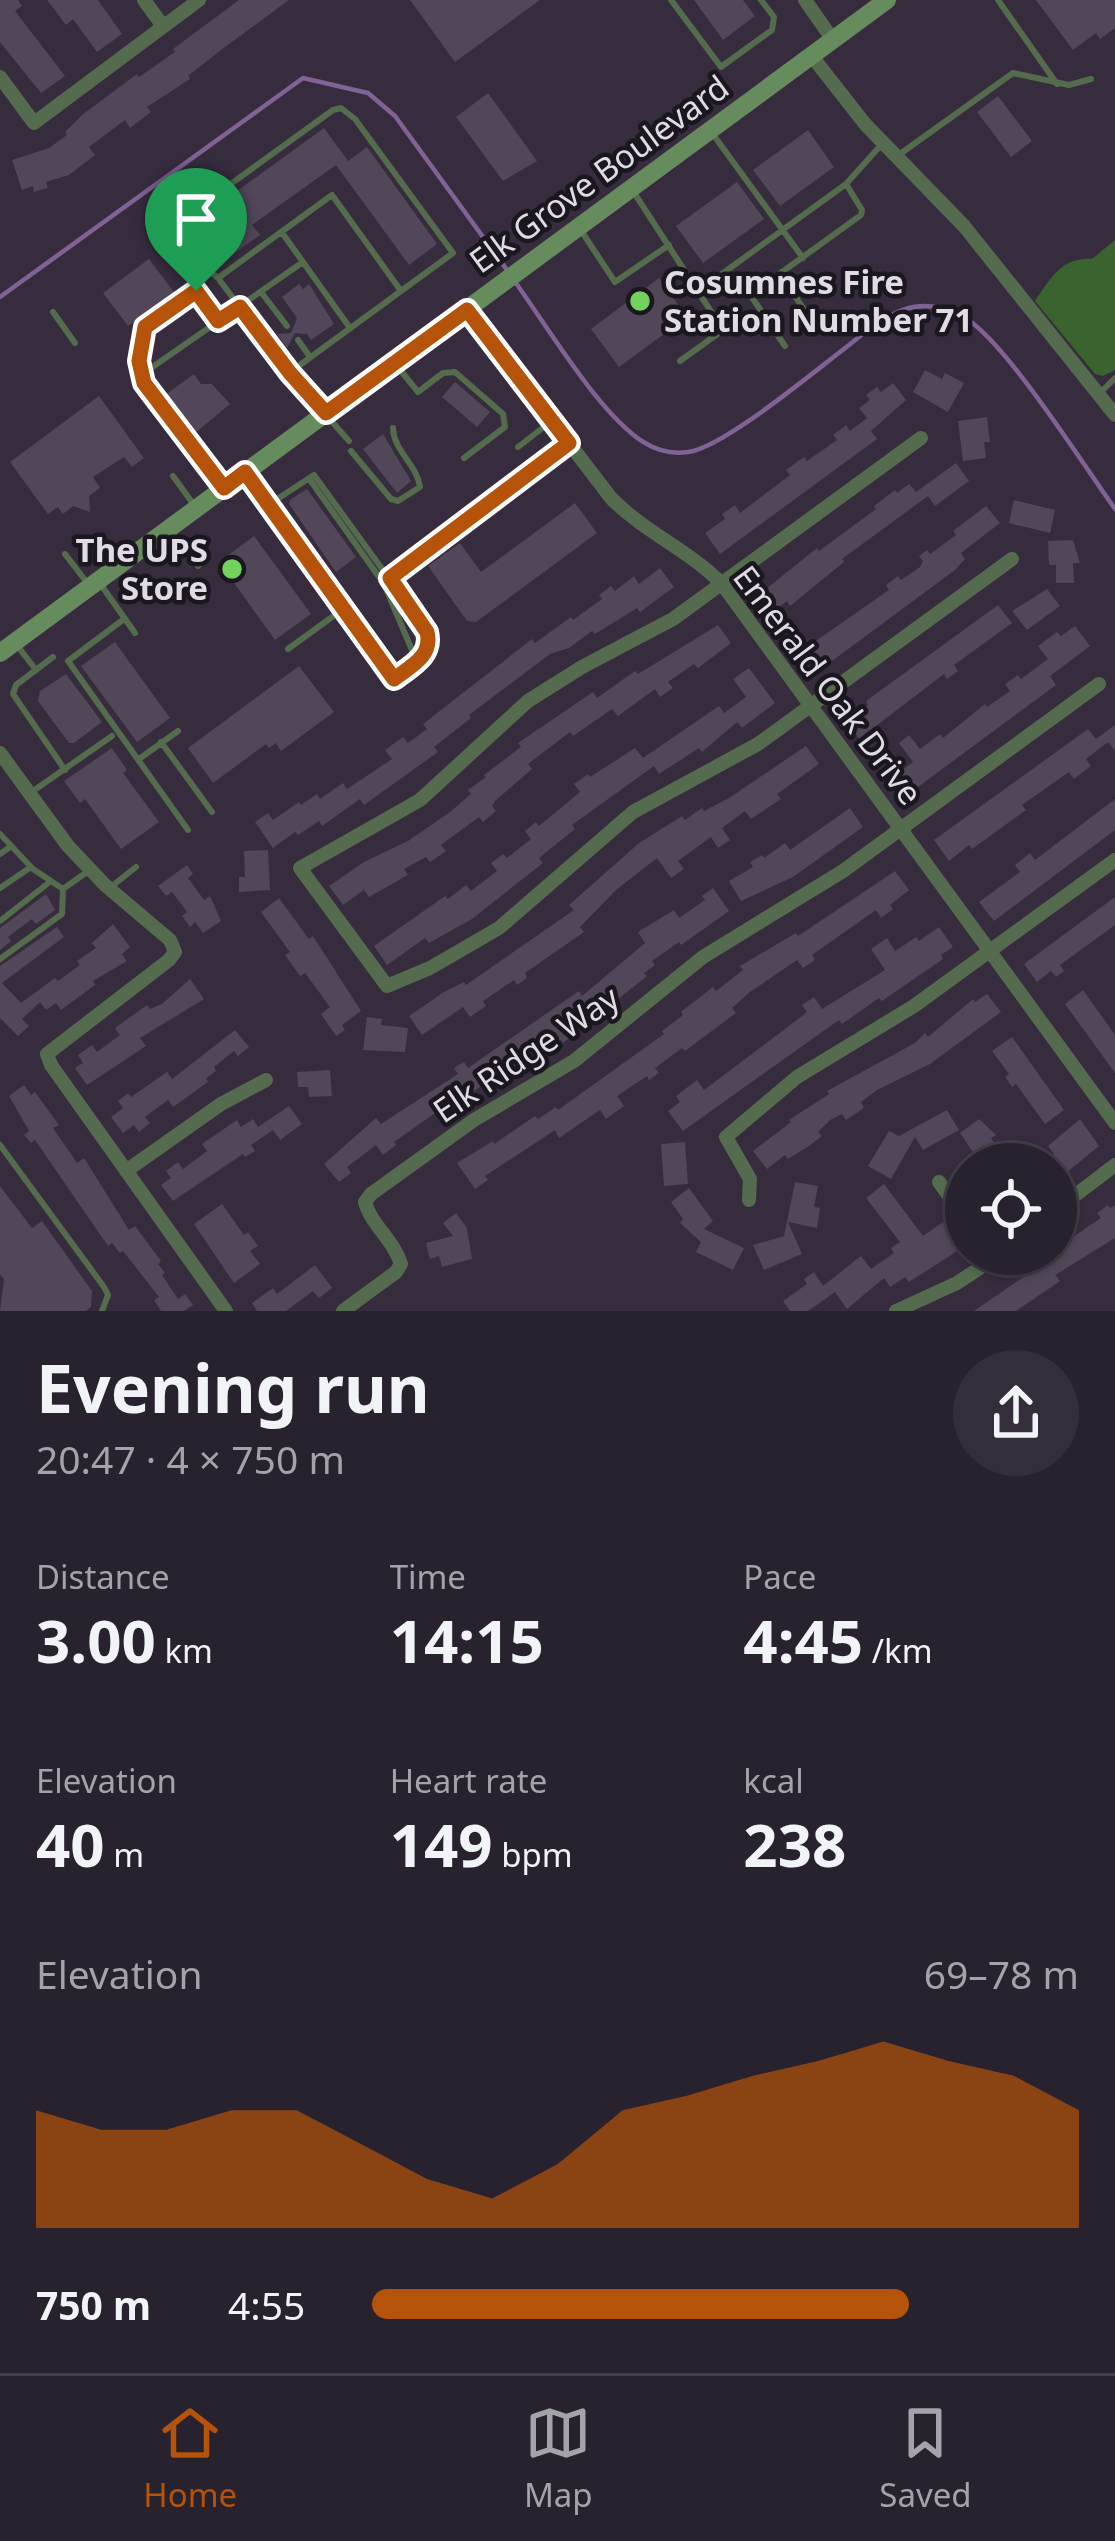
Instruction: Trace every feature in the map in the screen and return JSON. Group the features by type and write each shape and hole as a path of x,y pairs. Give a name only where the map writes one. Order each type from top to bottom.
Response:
{"main road":[{"name":"Elk Grove Boulevard","path":"7,648 833,40 865,7 887,0"}],"street":[{"path":"144,0 163,26"},
{"path":"0,77 34,123 199,0"},
{"path":"805,0 833,40"},
{"path":"811,55 884,143 964,226 1115,415"},
{"name":"Emerald Oak Drive","path":"467,310 622,509 688,553 722,584 1115,1123"},
{"path":"921,438 662,627 554,683 503,721 420,800 300,868 387,986 472,946 524,909 605,832 732,760 1012,559"},
{"path":"901,829 1099,684"},
{"path":"3,763 89,870 170,940 175,952 47,1054 226,1311"},
{"name":"Elk Ridge Way","path":"343,1311 401,1264 367,1211 370,1194 474,1120 592,1048 737,934 825,884 901,829"},
{"path":"749,1200 750,1180 726,1137 797,1077 914,1006 1115,860"},
{"path":"126,1171 221,1104 266,1080"},
{"path":"1077,1194 1115,1165"},
{"path":"939,1182 945,1190"},
{"path":"896,1311 968,1275"}],"lane":[{"path":"674,1 721,67 772,30 774,17 761,0"},
{"path":"998,0 1057,84"},
{"path":"897,157 1013,73 1057,84 1090,79"},
{"path":"290,373 453,253 355,119 340,108 174,225 198,261 218,278 290,373 391,499 398,501 420,487 418,476 394,443 394,428"},
{"path":"710,130 803,258"},
{"path":"718,276 846,184 884,143"},
{"path":"785,346 753,293 861,215 846,184"},
{"path":"631,188 723,330 680,361"},
{"path":"218,278 332,195 401,291"},
{"path":"578,226 615,282 669,245"},
{"path":"282,232 350,328"},
{"path":"142,374 303,262"},
{"path":"780,274 816,326"},
{"path":"218,321 196,291 145,327 139,361 144,383 224,488"},
{"path":"261,292 287,326"},
{"path":"53,312 75,343"},
{"path":"298,340 310,358"},
{"path":"395,362 418,392 443,373 454,371 503,414 505,428 464,458"},
{"path":"1099,394 1115,378"},
{"path":"518,447 551,420"},
{"path":"390,578 569,443"},
{"path":"245,472 268,506 394,679 417,662 430,642 427,632 327,488 314,475 268,506"},
{"path":"173,476 196,508"},
{"path":"310,478 384,584 417,662"},
{"path":"169,528 198,566"},
{"path":"65,554 136,633"},
{"path":"288,650 343,610"},
{"path":"124,620 68,661 188,830"},
{"path":"7,648 35,670"},
{"path":"53,658 16,685 13,694 64,770"},
{"path":"139,759 178,730"},
{"path":"30,794 112,736"},
{"path":"161,742 212,812"},
{"path":"0,834 63,890"},
{"path":"0,854 10,847"},
{"path":"0,888 31,866"},
{"path":"109,888 136,867"},
{"path":"63,890 89,870"},
{"path":"0,921 51,881"},
{"path":"0,959 62,914 63,890"},
{"path":"0,1145 104,1287 108,1295 102,1311"}],"green space":[{"path":"1115,240 1115,370 1103,376 1095,374 1035,301 1065,265 1092,259"}],"building":[{"path":"0,0 18,0 22,6 15,11 65,76 41,93 0,42"},
{"path":"47,0 98,0 122,34 97,52 73,19 66,25"},
{"path":"239,0 289,0 147,107 151,112 130,128 125,120 89,147 95,155 69,175 46,182 48,188 22,190 12,160 49,148 82,115 175,52"},
{"path":"410,0 540,0 455,62"},
{"path":"694,0 743,0 755,16 723,40"},
{"path":"1036,0 1115,0 1115,28 1100,39 1096,33 1073,50"},
{"path":"488,93 537,161 503,181 456,117"},
{"path":"998,96 1032,141 1011,157 977,112"},
{"path":"324,128 348,161 367,147 437,244 409,265 336,165 252,225 260,235 218,265 189,226"},
{"path":"808,130 834,167 780,206 753,170"},
{"path":"737,182 764,219 703,263 676,226"},
{"path":"149,259 174,292 128,326 103,293"},
{"path":"659,278 687,317 619,367 591,329"},
{"path":"299,284 303,289 309,284 334,324 311,340 307,334 295,333 287,348 277,334 291,333 297,318 282,297"},
{"path":"925,370 964,383 948,412 913,392"},
{"path":"194,374 201,384 212,384 230,404 194,434 165,395"},
{"path":"455,382 490,412 477,427 442,397"},
{"path":"893,383 906,400 871,431 877,439 720,554 705,533 725,519 722,514 735,505 740,513 790,475 786,470 837,440 833,435 846,425 850,431 867,418 859,408 870,400 866,395"},
{"path":"99,396 144,458 132,467 124,457 93,477 100,488 89,496 90,512 73,506 63,514 58,507 48,514 10,462"},
{"path":"987,417 990,442 984,442 986,458 963,461 958,421"},
{"path":"383,434 411,481 397,493 363,449"},
{"path":"956,463 969,481 935,506 928,496 842,559 790,606 787,601 769,614 756,597 895,490 909,484 916,492"},
{"path":"307,489 356,557 336,572 289,504"},
{"path":"1014,500 1055,510 1050,533 1009,523"},
{"path":"575,503 597,533 476,622 467,621 428,566 460,543 481,572"},
{"path":"986,506 1000,523 961,553 965,559 955,570 813,675 797,654 889,590 886,585 898,576 901,580 920,567 919,556 927,550 930,554 956,535 953,531"},
{"path":"254,536 311,614 275,640 219,562"},
{"path":"1073,540 1080,563 1073,563 1074,583 1056,583 1048,541"},
{"path":"660,568 674,587 640,612 637,608 550,654 469,715 434,747 438,752 364,805 360,799 322,826 319,821 273,848 255,822 268,813 273,820 299,802 317,794 320,799 343,783 347,789 392,759 385,750 403,737 408,743 427,729 423,724 532,639 535,643 571,617 573,620 602,599 599,595 611,586 615,591 634,576 639,584"},
{"path":"1047,589 1060,606 1027,630 1012,611"},
{"path":"998,605 1012,623 954,665 958,671 947,679 944,674 859,739 846,720"},
{"path":"718,625 731,643 698,668 694,664 668,682 673,688 660,697 655,689 618,716 612,709 573,736 570,732 528,764 532,769 495,801 496,811 483,822 479,817 441,845 446,851 430,862 426,857 404,869 408,875 369,897 364,890 343,905 329,886 450,812 484,775 521,747 518,743 593,692 597,698"},
{"path":"1075,626 1090,646 1050,676 1056,685 903,798 890,779 913,762 899,743 909,735 920,749 940,734 943,738 985,704 1010,691 1005,684 1018,675 1021,679 1048,659 1038,646"},
{"path":"115,642 170,718 137,742 81,666"},
{"path":"299,666 334,712 281,751 276,743 269,748 266,744 213,783 188,748"},
{"path":"749,668 775,703 742,728 737,722 702,752 699,748 659,774 654,766 572,825 575,829 539,858 543,863 472,919 429,943 425,938 387,965 374,946 445,896 448,899 466,885 471,891 497,871 491,863 503,854 507,858 531,839 525,831 536,822 539,826 580,792 574,784 588,774 635,748 643,758 719,706 724,713 746,697 733,679"},
{"path":"66,674 102,722 74,743 69,743 38,701 40,691"},
{"path":"1115,725 1115,751 1108,742 1086,759 1091,766 1074,779 1069,772 1022,805 1026,810 949,861 934,840 1088,729 1096,739"},
{"path":"806,746 819,764 751,819 745,811 722,828 730,840 718,848 711,837 678,861 684,869 671,878 657,858 616,890 580,927 584,932 525,973 527,978 517,985 514,980 483,1001 486,1006 470,1017 463,1007 422,1035 409,1016 444,992 466,985 574,910 569,905 639,843 682,816 685,820 729,798"},
{"path":"112,748 127,770 123,773 159,822 121,849 85,799 80,803 64,781"},
{"path":"1115,799 1115,830 994,921 979,902 1020,872 1015,865 1030,853 1035,860"},
{"path":"850,808 863,827 793,877 741,901 729,881 753,867 750,862 785,843 790,850"},
{"path":"268,850 270,890 239,892 239,877 245,877 244,851"},
{"path":"187,865 193,874 188,878 204,900 210,896 221,921 203,933 195,922 190,927 182,916 187,912 172,892 166,896 158,886"},
{"path":"895,871 909,890 890,905 893,909 881,918 876,910 812,955 815,960 803,968 797,960 750,992 732,1008 736,1013 655,1068 659,1073 649,1080 647,1076 617,1096 624,1106 606,1119 600,1110 559,1138 555,1130 485,1176 488,1180 475,1189 457,1163 535,1116 538,1119 558,1110 664,1034 681,1012 743,970 740,966 798,936"},
{"path":"713,888 729,911 652,961 655,965 644,973 647,976 563,1043 538,1056 535,1051 498,1080 448,1104 383,1155 376,1145 347,1167 351,1173 339,1182 324,1164 376,1118 381,1124 458,1074 454,1068 464,1062 468,1068 579,991 582,996 645,943 638,932 674,910 679,918 705,900 702,896"},
{"path":"46,894 55,910 36,924 32,919 8,937 11,941 0,950 0,928"},
{"path":"1115,897 1115,925 1060,965 1064,971 1056,977 1051,971 1037,982 1024,964"},
{"path":"279,898 309,939 313,936 361,1011 336,1036 321,1014 330,1007 305,973 300,976 285,955 290,952 261,912"},
{"path":"113,924 130,947 122,954 127,961 93,981 95,985 61,1010 56,1003 46,1010 40,1002 22,1019 29,1026 18,1036 0,1018 0,966 57,927 64,937 2,983 21,1003 80,965 77,961 96,948 92,943"},
{"path":"939,927 953,947 882,1001 879,998 842,1024 839,1020 683,1131 668,1111 680,1102 676,1096 697,1080 704,1090 807,1012 802,1005 814,997 822,1009 885,970 871,949 887,938 895,951"},
{"path":"190,979 204,999 140,1038 146,1046 87,1085 75,1068 83,1063 78,1055 92,1045 97,1052 120,1035 115,1028 147,1005 150,1009 162,1004"},
{"path":"1083,990 1115,1035 1115,1073 1065,1004"},
{"path":"987,994 1001,1012 930,1064 877,1090 861,1102 864,1108 846,1120 842,1114 830,1120 818,1132 822,1136 809,1146 788,1159 785,1155 767,1169 753,1151 827,1091 925,1033 928,1037 973,999"},
{"path":"367,1017 382,1019 381,1025 408,1028 405,1052 363,1050"},
{"path":"235,1030 249,1047 238,1056 234,1051 214,1067 208,1082 173,1107 168,1100 145,1117 150,1123 139,1132 134,1125 123,1133 111,1117 123,1108 118,1101 167,1072 172,1079"},
{"path":"1012,1037 1064,1110 1045,1124 1016,1084 1012,1087 1005,1077 1009,1074 992,1051"},
{"path":"330,1070 332,1096 309,1097 308,1087 298,1087 297,1072"},
{"path":"24,1085 31,1095 35,1092 59,1125 53,1128 77,1163 84,1158 129,1230 135,1226 161,1261 162,1275 178,1299 185,1294 193,1305 184,1311 161,1311 154,1300 159,1297 123,1251 112,1243 108,1246 35,1140 31,1143 24,1135 29,1131 9,1096"},
{"path":"289,1106 302,1124 280,1140 273,1130 251,1145 255,1151 243,1154 173,1201 161,1185 171,1178 166,1171 178,1162 183,1169 207,1151 202,1144 237,1120 241,1127 253,1119 258,1127"},
{"path":"947,1110 959,1130 923,1150 915,1137 891,1179 868,1166 889,1131 899,1136"},
{"path":"979,1119 996,1135 991,1138 994,1143 967,1143 960,1133"},
{"path":"1080,1119 1099,1146 1077,1164 1077,1143 1052,1143"},
{"path":"685,1142 688,1184 664,1186 661,1144"},
{"path":"795,1182 818,1186 817,1228 788,1222 802,1254 764,1270 753,1245 784,1236"},
{"path":"884,1184 923,1236 943,1222 945,1259 909,1282 905,1277 890,1287 884,1278 847,1309 835,1292 808,1311 790,1311 783,1301 807,1284 804,1279 814,1272 823,1286 861,1256 871,1269 894,1253 891,1248 900,1242 866,1198"},
{"path":"0,1186 32,1228 42,1221 92,1291 91,1307 86,1311 0,1311 4,1280 0,1274"},
{"path":"689,1188 713,1221 704,1229 744,1248 733,1270 696,1252 701,1242 680,1223 683,1219 671,1202"},
{"path":"222,1204 258,1246 250,1251 260,1264 234,1283 194,1224"},
{"path":"1115,1205 1115,1238 1077,1261 1077,1234 1101,1218 1097,1213"},
{"path":"456,1213 467,1228 472,1259 442,1267 439,1256 430,1259 426,1243 453,1236 443,1223"},
{"path":"315,1265 332,1288 319,1298 313,1291 286,1311 257,1311 252,1303 273,1288 277,1294"},
{"path":"1026,1275 1055,1275 1060,1281 1016,1311 974,1311"}],"waterway":[{"path":"0,297 303,78 368,93 395,116 507,270"},
{"path":"513,279 610,412 645,443 677,453 703,447 743,425 896,313 926,306 962,316 999,349 1115,509"}],"place":[{"name":"Cosumnes Fire Station Number 71","path":"640,301"},
{"name":"The UPS Store","path":"232,569"}],"route":[{"path":"196,291 218,321 240,307 326,413 467,310 569,443 390,578 430,642 424,656 394,679 245,472 224,488 144,383 139,361 145,327 196,291"}]}
